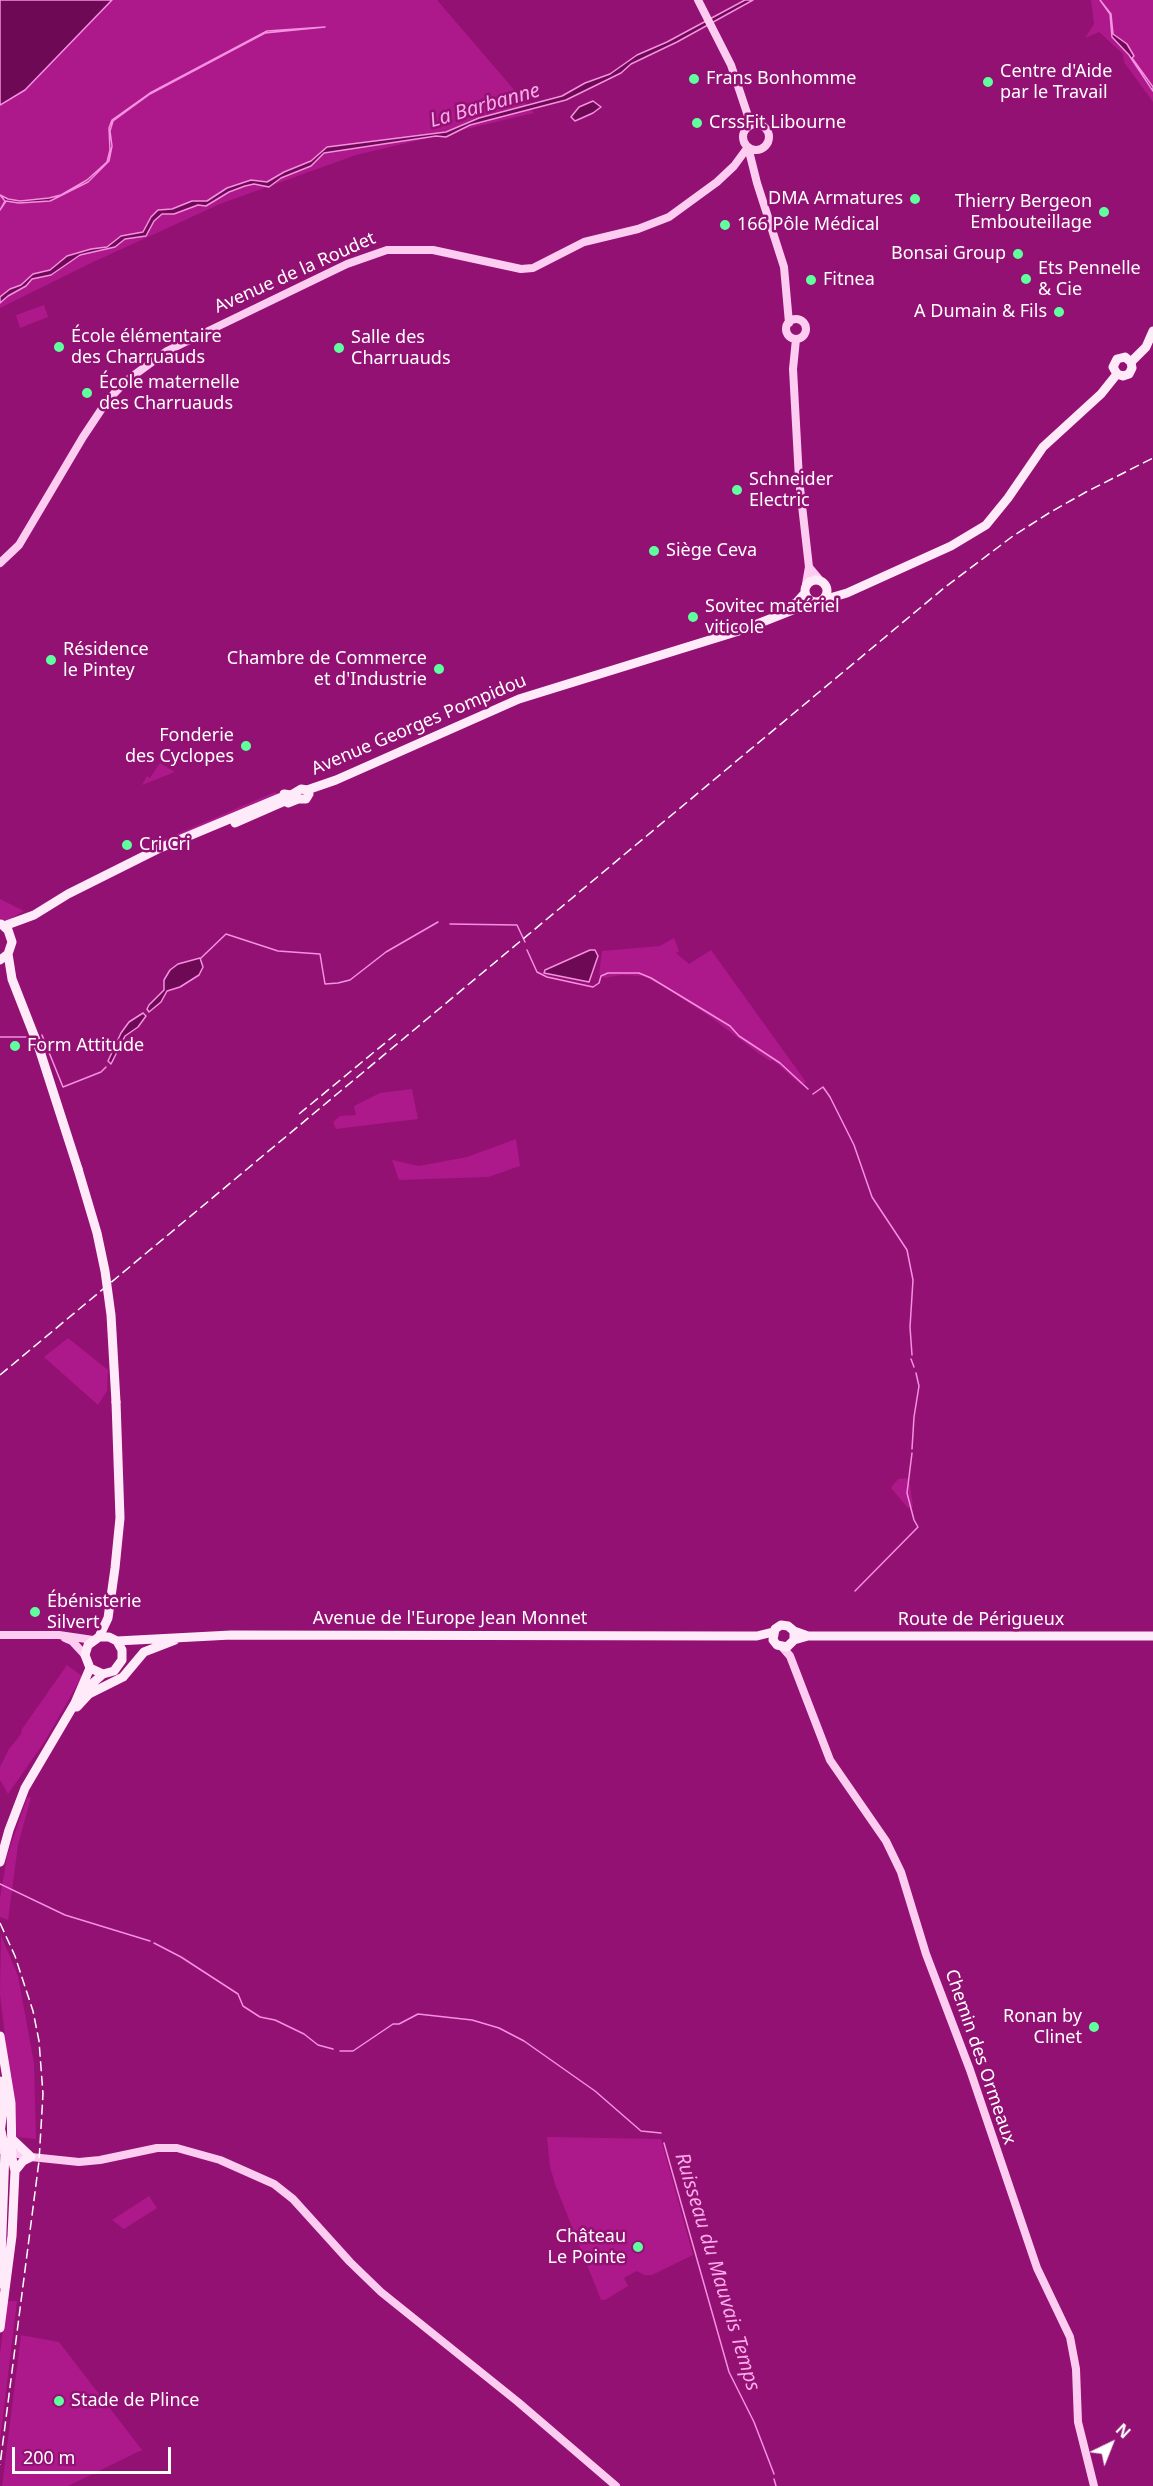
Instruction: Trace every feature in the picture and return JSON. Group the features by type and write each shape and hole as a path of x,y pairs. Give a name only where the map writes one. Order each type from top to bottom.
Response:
{"main road":[{"path":"1131,362 1142,353 1153,331"},
{"path":"1125,357 1131,362 1132,368 1129,374 1123,376 1117,374 1113,367 1117,359 1125,357"},
{"path":"847,593 826,586 819,579 812,580 805,589 813,602 847,593 951,546 986,525 1008,498 1042,447 1101,394 1117,374"},
{"path":"823,600 827,594 826,586"},
{"name":"Avenue Georges Pompidou","path":"726,634 796,603 805,589"},
{"name":"Avenue Georges Pompidou","path":"12,938 17,929 34,915 68,894 130,864 270,810 283,800 284,794 291,795 304,789 308,792 492,709 742,630 813,602"},
{"name":"Avenue Georges Pompidou","path":"2,925 34,915"},
{"path":"2,925 12,938 12,946 4,957 28,1020 97,1233 111,1315 120,1518 108,1618 96,1638 88,1645 85,1655 90,1668 103,1674"},
{"path":"0,967 8,977 28,1020"},
{"path":"75,1702 91,1682 103,1674 114,1671 121,1664 123,1657 121,1646 115,1639 108,1618"},
{"name":"Route de Périgueux","path":"773,1636 781,1625 788,1626 790,1641 808,1636 1153,1636"},
{"path":"62,1724 89,1694 119,1680 144,1652 186,1636"},
{"name":"Avenue de l'Europe Jean Monnet","path":"115,1639 143,1641 186,1636 773,1636"},
{"path":"773,1636 777,1646 790,1641"},
{"path":"96,1638 115,1639"},
{"path":"123,1657 143,1641"},
{"path":"0,1862 16,1809 36,1768 75,1702 90,1668"},
{"path":"0,2036 11,2103 12,2139 4,2156"},
{"path":"0,2081 8,2147 4,2156"},
{"path":"0,2287 3,2109"},
{"path":"0,2328 12,2235 15,2171 23,2161 31,2157 12,2139"},
{"path":"4,2156 15,2171"},
{"path":"4,2156 9,2159 9,2182 13,2192"}],"street":[{"path":"700,3 731,64 751,125"},
{"path":"752,161 758,149 766,144 767,132 760,125 751,125 743,133 743,141 748,147 757,183 784,267 793,321 787,333 796,339"},
{"path":"748,147 758,149"},
{"name":"Avenue de la Roudet","path":"0,563 19,544 82,437 107,401 126,381 167,351 347,264 387,250 432,250 521,269 533,268 584,242 638,229 669,217 706,191 740,158 748,147"},
{"path":"740,158 752,161"},
{"path":"793,321 802,322 806,330 796,339"},
{"path":"796,339 793,369 800,479 809,567 805,589"},
{"path":"809,567 819,579"},
{"path":"0,1635 59,1635 96,1638"},
{"path":"59,1635 72,1641 85,1655"},
{"name":"Chemin des Ormeaux","path":"790,1641 790,1656 830,1760 886,1841 901,1872 926,1954 970,2070 1037,2268 1070,2337 1076,2369 1078,2422 1094,2486"},
{"path":"4,2156 90,2161 157,2148 189,2150 220,2160 274,2184 293,2199 381,2292 518,2402 616,2486"}],"shaded area":[{"path":"0,0 437,0 534,113 356,155 220,204 0,308"},
{"path":"0,0 112,0 25,90 0,105"},
{"path":"745,0 753,0 677,42 631,64 621,73 566,100 470,125 446,137 436,136 324,153 311,166 281,178 269,187 254,184 245,186 229,192 206,206 198,205 174,214 162,214 154,221 146,236 125,239 115,247 80,255 51,275 32,279 26,286 0,303 0,297 10,289 21,285 33,274 50,270 67,256 107,247 121,236 143,232 151,217 158,210 172,209 192,201 207,201 227,188 251,180 267,182 311,161 327,147 446,132 479,118 562,96 585,83 610,74 637,55 667,42"},
{"path":"1091,0 1153,0 1153,102 1124,62 1123,54 1099,32 1085,38 1094,24"},
{"path":"1100,0 1111,14 1113,34 1127,44 1134,56 1132,58 1153,87 1153,91 1129,55 1112,37 1110,14"},
{"path":"325,27 265,33 150,94 113,121 110,131 112,146 109,161 88,182 50,201 19,203 6,201 0,210 5,201 0,195 20,201 49,198 61,195 87,180 107,162 110,150 109,128 112,120 150,93 267,31"},
{"path":"593,101 601,107 575,121 571,117 579,107"},
{"path":"44,305 48,317 20,328 16,315"},
{"path":"160,763 175,772 142,785 147,776 150,778"},
{"path":"275,792 278,794 163,842 163,840"},
{"path":"0,899 24,911 6,921 0,918"},
{"path":"674,938 679,951 676,953 689,964 711,950 806,1082 801,1085 773,1060 770,1061 758,1053 712,1018 661,985 643,976 622,975 604,978 599,974 602,951 660,946"},
{"path":"590,950 595,950 598,956 589,982 544,973 545,970"},
{"path":"200,958 203,967 199,975 180,987 167,991 161,1002 149,1012 147,1009 149,1005 164,990 164,980 170,970 178,964"},
{"path":"143,1013 146,1016 138,1027 125,1036 111,1064 108,1061 121,1033 129,1022"},
{"path":"412,1089 418,1119 336,1129 333,1122 340,1116 356,1115 354,1106 380,1093"},
{"path":"516,1139 520,1166 488,1177 399,1180 392,1160 419,1166 467,1157"},
{"path":"68,1338 108,1370 107,1391 98,1405 44,1357"},
{"path":"909,1478 913,1507 908,1508 891,1488 898,1479"},
{"path":"67,1665 82,1676 45,1741 8,1794 0,1780 0,1767 22,1729"},
{"path":"31,1797 18,1845 8,1920 0,1917 0,1898 7,1856 27,1798"},
{"path":"1,1935 18,1976 34,2063 36,2139 17,2137 0,1994"},
{"path":"547,2137 661,2139 693,2255 652,2275 644,2275 637,2271 624,2278 628,2286 605,2300 601,2300 555,2184 550,2167"},
{"path":"149,2196 157,2208 124,2229 112,2220"},
{"path":"6,2301 17,2301 0,2441 0,2355"},
{"name":"Stade de Plince","path":"21,2335 59,2342 142,2450 68,2486 2,2486"}],"waterway":[{"path":"201,958 226,934 278,951 320,954 325,984 338,983 350,980 386,952 438,922"},
{"path":"450,924 517,925 525,942"},
{"path":"527,950 537,972 547,977 593,987 599,983 601,976 608,973 639,973 651,978 730,1026 739,1036 780,1063 808,1089"},
{"path":"42,1035 63,1087 101,1072 106,1067"},
{"path":"0,1037 26,1037"},
{"path":"813,1094 823,1087 830,1097 854,1145 872,1197 907,1250 913,1280 910,1327 912,1355"},
{"path":"911,1359 914,1367"},
{"path":"912,1449 919,1386 916,1373"},
{"path":"855,1591 918,1527 907,1493 912,1453"},
{"name":"Ruisseau du Mauvais Temps","path":"0,1884 65,1915 150,1941"},
{"name":"Ruisseau du Mauvais Temps","path":"154,1943 181,1957 238,1994 243,2006 260,2017 275,2020 304,2034 318,2045 333,2049"},
{"name":"Ruisseau du Mauvais Temps","path":"340,2051 353,2051 393,2024 399,2024 418,2014 472,2020 499,2028 524,2041 595,2091 641,2131 661,2133"},
{"name":"Ruisseau du Mauvais Temps","path":"664,2143 729,2372 754,2422 774,2474"},
{"name":"Ruisseau du Mauvais Temps","path":"774,2479 776,2486"}],"railway":[{"path":"0,1375 944,588 1013,536 1049,513 1153,458"},
{"path":"299,1114 396,1034"},
{"path":"0,1923 15,1956 33,2011 39,2041 43,2094 39,2161 0,2465"}],"place":[{"name":"Frans Bonhomme","path":"694,79"},
{"name":"Centre d'Aide par le Travail","path":"988,82"},
{"name":"CrssFit Libourne","path":"697,123"},
{"name":"DMA Armatures","path":"915,199"},
{"name":"Thierry Bergeon Embouteillage","path":"1104,212"},
{"name":"166 Pôle Médical","path":"725,225"},
{"name":"Bonsai Group","path":"1018,254"},
{"name":"Ets Pennelle & Cie","path":"1026,279"},
{"name":"Fitnea","path":"811,280"},
{"name":"A Dumain & Fils","path":"1059,312"},
{"name":"École élémentaire des Charruauds","path":"59,347"},
{"name":"Salle des Charruauds","path":"339,348"},
{"name":"École maternelle des Charruauds","path":"87,393"},
{"name":"Schneider Electric","path":"737,490"},
{"name":"Siège Ceva","path":"654,551"},
{"name":"Sovitec matériel viticole","path":"693,617"},
{"name":"Résidence le Pintey","path":"51,660"},
{"name":"Chambre de Commerce et d'Industrie","path":"439,669"},
{"name":"Fonderie des Cyclopes","path":"246,746"},
{"name":"Cri Cri","path":"127,845"},
{"name":"Form Attitude","path":"15,1046"},
{"name":"Ébénisterie Silvert","path":"35,1612"},
{"name":"Ronan by Clinet","path":"1094,2027"},
{"name":"Château Le Pointe","path":"638,2247"},
{"name":"Stade de Plince","path":"59,2401"}],"water label":[{"name":"La Barbanne","path":"485,106"}]}
